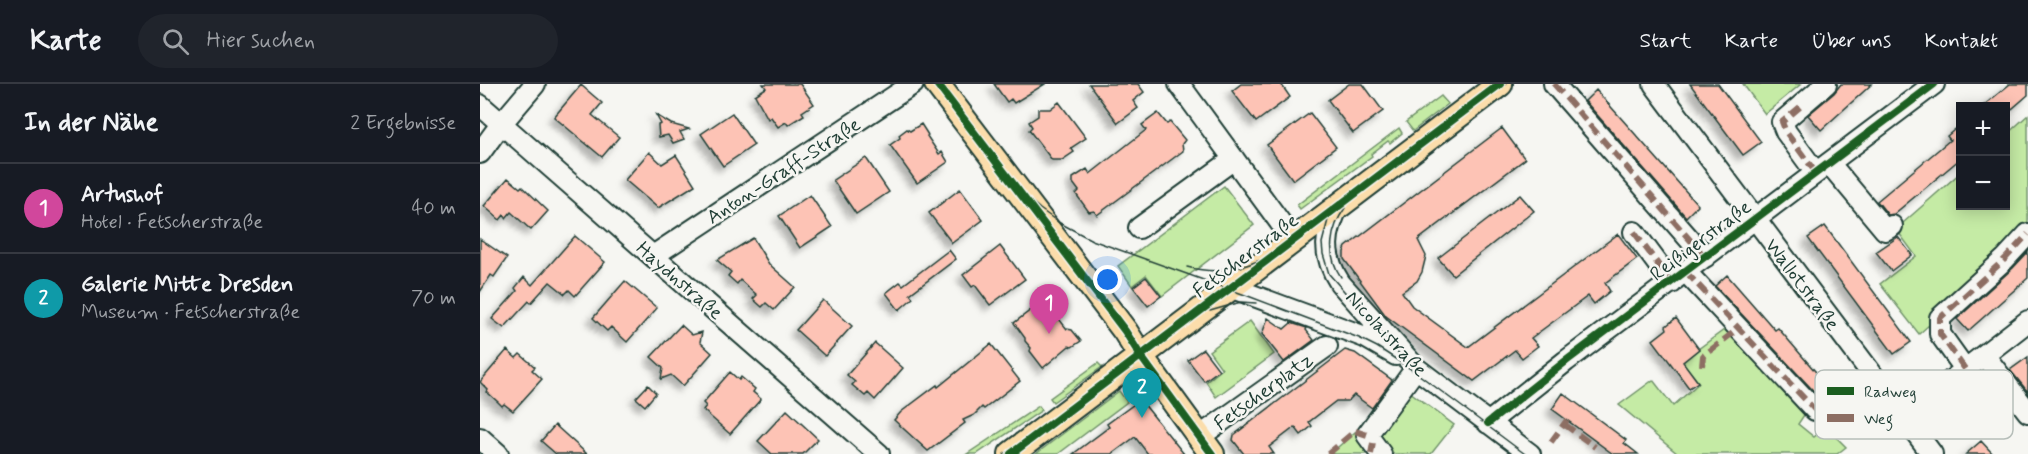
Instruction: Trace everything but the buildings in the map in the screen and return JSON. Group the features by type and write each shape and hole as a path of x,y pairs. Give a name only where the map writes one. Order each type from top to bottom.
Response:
{"main road":[{"path":"937,84 1125,331 1206,446"},
{"name":"Fetscherstraße","path":"1011,454 1500,84"}],"street":[{"path":"480,153 535,84"},
{"name":"Anton-Graff-Straße","path":"653,256 913,84"},
{"path":"1179,84 1293,240"},
{"path":"1554,84 1705,257"},
{"name":"Wallotstraße","path":"1654,84 1869,370"},
{"path":"1826,84 1782,122 1786,132 1885,230 1892,226"},
{"name":"Reißigerstraße","path":"1488,423 1934,84"},
{"name":"Haydnstraße","path":"480,105 879,454"},
{"path":"1139,228 1234,159"},
{"name":"Nicolaistraße","path":"1339,205 1327,238 1328,260 1340,283 1416,368 1530,454"},
{"path":"1634,232 1815,410"},
{"path":"2028,234 2005,259 1940,318 1940,334 1965,369 2028,321"},
{"path":"1230,287 1365,337 1416,368 1367,435 1381,454"},
{"name":"Fetscherplatz","path":"1206,446 1327,346"},
{"path":"1984,355 1996,370"},
{"path":"2013,393 2028,412"},
{"path":"480,438 498,454"},
{"name":"Wallotstraße","path":"1921,439 1932,454"}],"green space":[{"path":"1743,84 1801,84 1765,114"},
{"path":"1441,96 1448,104 1413,131 1406,122"},
{"path":"2028,115 2028,227 2023,240 1919,334 1880,284 1916,256 1896,229 1956,176 1956,210 2010,210 2010,131"},
{"path":"1399,128 1402,133 1390,143 1388,141 1371,154 1372,156 1300,209 1297,205"},
{"path":"1224,186 1254,225 1162,296 1146,275 1132,286 1118,266"},
{"path":"1250,321 1274,354 1216,397 1206,382 1222,369 1209,351"},
{"path":"1728,327 1751,355 1761,361 1806,412 1798,424 1815,436 1815,439 1838,439 1846,447 1837,454 1678,454 1619,405 1653,380 1673,406 1699,383 1682,361"},
{"path":"1098,363 1102,367 1053,402 1050,398"},
{"path":"1406,389 1454,425 1431,454 1390,454 1375,433"},
{"path":"1119,391 1127,402 1058,454 1036,454"},
{"path":"1039,406 1042,410 977,454 967,454"},
{"path":"1355,432 1372,454 1330,454"}],"tram line":[{"path":"933,84 1000,172 1040,209 1058,222 1092,240 1359,338 1414,371 1525,454"},
{"path":"1016,454 1506,84"},
{"path":"1341,277 1333,260 1332,242 1336,225 1345,208"},
{"path":"1329,216 1322,243 1329,274 1402,357"},
{"path":"1187,267 1224,270 1242,267 1260,260"},
{"path":"1210,311 1241,302 1256,303"},
{"path":"1004,454 1021,441"}],"marked path":[{"path":"1554,84 1705,257"},
{"path":"1800,107 1782,122 1786,132 1816,173"},
{"path":"1634,232 1672,283"},
{"path":"1965,369 1940,334 1940,318 2005,259 2028,234"},
{"path":"1686,272 1815,410"},
{"path":"1702,366 1703,356 1738,329"},
{"path":"1551,442 1567,420"},
{"path":"1564,424 1595,447"},
{"path":"1328,454 1355,431 1367,435"},
{"path":"1371,454 1373,443"}],"cycle path":[{"path":"937,84 1125,331 1212,454"},
{"path":"1011,454 1500,84"},
{"path":"1488,423 1566,361 1934,84"}],"place":[{"name":"Artushof","path":"1049,334"},
{"name":"Galerie Mitte Dresden","path":"1142,418"}]}
